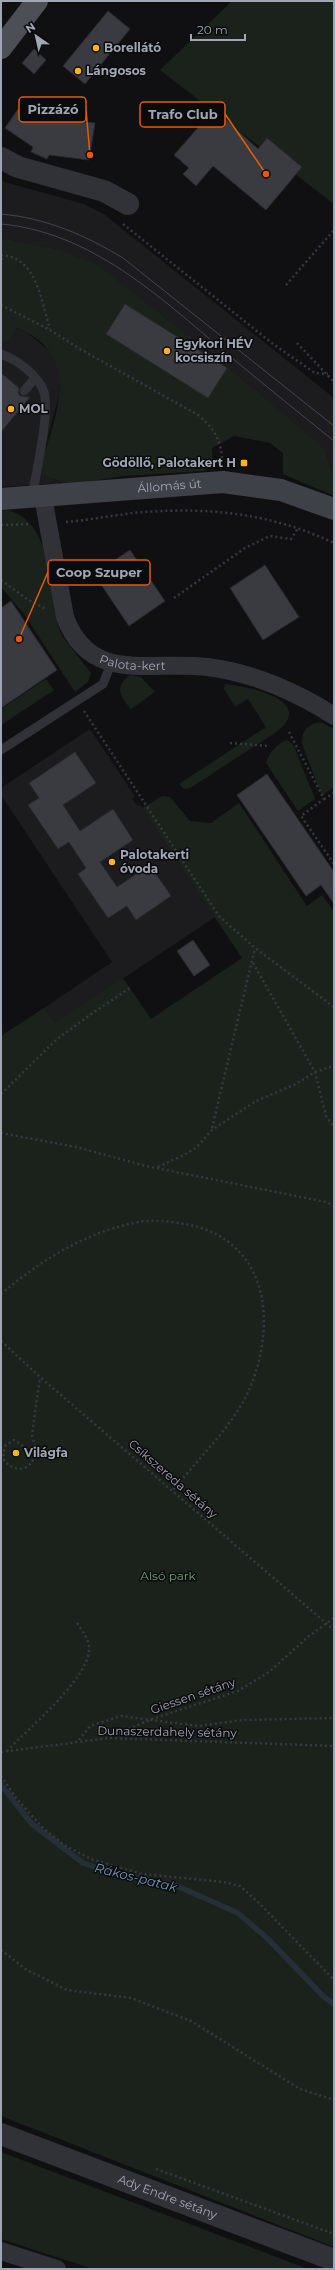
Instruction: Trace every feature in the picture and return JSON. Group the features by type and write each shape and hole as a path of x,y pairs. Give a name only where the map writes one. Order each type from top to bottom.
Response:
{"main road":[{"path":"1,48 37,1"},
{"name":"Állomás út","path":"1,499 223,482 281,490 334,509"}],"street":[{"path":"1,158 18,167 104,191 124,213"},
{"name":"Palota-kert","path":"37,497 47,524 64,613 71,632 82,646 94,657 112,664 207,667 238,673 312,702 334,716"},
{"name":"Ady Endre sétány","path":"1,2134 334,2260"},
{"path":"1,2251 57,2269"}],"lane":[{"path":"1,354 16,361 35,378 43,392 45,409 37,497"},
{"path":"24,391 35,378"},
{"path":"1,750 103,684 112,664"}],"path":[{"path":"124,213 273,344 315,373 328,374"},
{"path":"286,285 334,230"},
{"path":"1,265 2,255 19,259 27,265 37,286 50,330"},
{"path":"1,305 50,330 80,349 155,390 208,423 219,440 222,452 223,482"},
{"path":"297,342 334,382"},
{"path":"1,525 47,524 145,512 191,511 259,516 298,528 334,542"},
{"path":"174,598 244,548 270,536 291,539 298,528"},
{"path":"1,580 36,605 64,613"},
{"path":"78,701 219,916 255,948 334,1007"},
{"path":"289,732 324,799"},
{"path":"230,743 268,746"},
{"path":"334,793 301,816 334,864"},
{"path":"212,1130 243,995 253,962 255,948"},
{"path":"253,962 315,1072 326,1116 334,1127"},
{"path":"1,1094 56,1040 130,988"},
{"path":"158,1167 191,1151 212,1130 256,1101 296,1084 315,1072 334,1066"},
{"path":"1,1133 76,1147 130,1162 326,1202 334,1206"},
{"path":"1,1294 32,1270 64,1250 106,1231 139,1222 166,1221 198,1227 225,1239 244,1257 258,1280 265,1312 262,1350 255,1375 248,1394 232,1417 172,1491"},
{"name":"Csíkszereda sétány","path":"1,1341 40,1377 334,1630"},
{"path":"22,1446 14,1440 4,1446 3,1458 10,1468 18,1470 25,1468 34,1457 32,1435 40,1377"},
{"name":"Giessen sétány","path":"109,1738 152,1719 214,1700 249,1685 269,1672 334,1618"},
{"path":"7,1751 80,1675 89,1651 86,1637 77,1623"},
{"path":"79,1740 90,1726 101,1721 121,1716 198,1726 243,1720 334,1718"},
{"name":"Dunaszerdahely sétány","path":"1,1752 79,1740 109,1738 334,1746"},
{"path":"1,1776 16,1798 43,1828 64,1845 91,1859 142,1874 224,1882 240,1886 259,1903 334,1980"},
{"path":"1,1950 27,1970 67,1990 131,1998 191,2021 300,2089 334,2100"},
{"path":"148,2166 334,2234"}],"shaded area":[{"path":"1,181 84,204 105,215 334,398 334,472 331,470 325,449 56,249 1,238"},
{"path":"15,328 26,332 51,352 59,366 59,395 42,460 50,478 61,483 1,487 1,343 8,342"},
{"name":"Palotakerti óvoda","path":"90,729 135,796 132,799 138,806 140,805 215,917 55,1024 44,1008 112,962 1,795 1,788"}],"green space":[{"path":"232,1 334,1 334,204 160,70"},
{"path":"1,238 56,249 98,265 227,367 325,449 331,470 334,472 334,496 283,474 283,453 270,443 234,436 212,448 213,462 205,471 123,476 70,485 50,478 41,471 42,460 54,422 58,403 59,384 57,367 49,351 36,338 16,328 8,342 1,343"},
{"path":"8,510 26,519 37,534 43,547 57,622 62,636 91,673 88,682 75,692 24,614 1,587 1,511"},
{"path":"130,675 141,677 155,692 131,709 120,692 122,683"},
{"path":"46,679 54,690 1,725 1,709"},
{"path":"225,684 251,689 277,698 286,705 289,714 285,723 272,735 190,788 184,789 179,784 266,727 248,699 235,707 224,689"},
{"path":"320,722 334,729 334,791 332,788 322,796 302,744 303,735 306,729"},
{"path":"288,740 294,746 315,799 298,811 266,763 274,749 284,741"},
{"name":"Alsó park","path":"162,796 170,797 190,821 211,823 239,803 307,906 322,895 334,912 334,2247 1,2116 1,1036 44,1008 55,1023 123,978 151,1019 242,958 142,808"},
{"path":"1,2152 308,2269 93,2269 1,2239"}],"building":[{"name":"Borellátó","path":"108,11 130,29 85,84 63,66"},
{"path":"34,49 46,60 34,74 22,63"},
{"path":"25,99 53,119 95,123 89,160 49,155 47,159 31,152 33,147 5,128"},
{"path":"210,114 221,123 225,119 258,149 267,138 302,167 266,210 213,166 196,186 183,174 189,168 174,155"},
{"name":"Egykori HÉV kocsiszín","path":"125,304 227,368 208,398 106,334"},
{"name":"MOL","path":"1,373 19,388 18,393 20,396 30,397 1,432"},
{"path":"130,550 165,601 129,626 94,574"},
{"path":"265,565 299,617 263,640 230,588"},
{"path":"11,601 57,670 1,708 1,608"},
{"path":"75,752 96,783 63,805 80,831 113,809 133,840 100,862 117,887 150,865 171,896 136,920 127,906 108,918 78,874 86,868 69,842 58,849 28,805 39,798 29,783"},
{"path":"267,774 334,872 334,904 321,885 306,896 237,795"},
{"path":"193,940 210,965 194,976 177,951"}],"waterway":[{"name":"Rákos-patak","path":"1,1785 32,1824 83,1863 116,1874 175,1885 238,1913 269,1940 323,1996 334,2004"}],"tram line":[{"path":"1,214 34,219 65,229 80,235 123,258 334,426"},
{"path":"1,224 34,230 65,240 122,270 176,310 334,441"}],"place":[{"name":"Borellátó","path":"96,48"},
{"name":"Lángosos","path":"78,71"},
{"name":"Pizzázó","path":"90,155"},
{"name":"Trafo Club","path":"266,174"},
{"name":"Egykori HÉV kocsiszín","path":"167,351"},
{"name":"MOL","path":"11,409"},
{"name":"Gödöllő, Palotakert H","path":"244,463"},
{"name":"Coop Szuper","path":"19,639"},
{"name":"Palotakerti óvoda","path":"112,862"},
{"name":"Világfa","path":"16,1453"}]}
